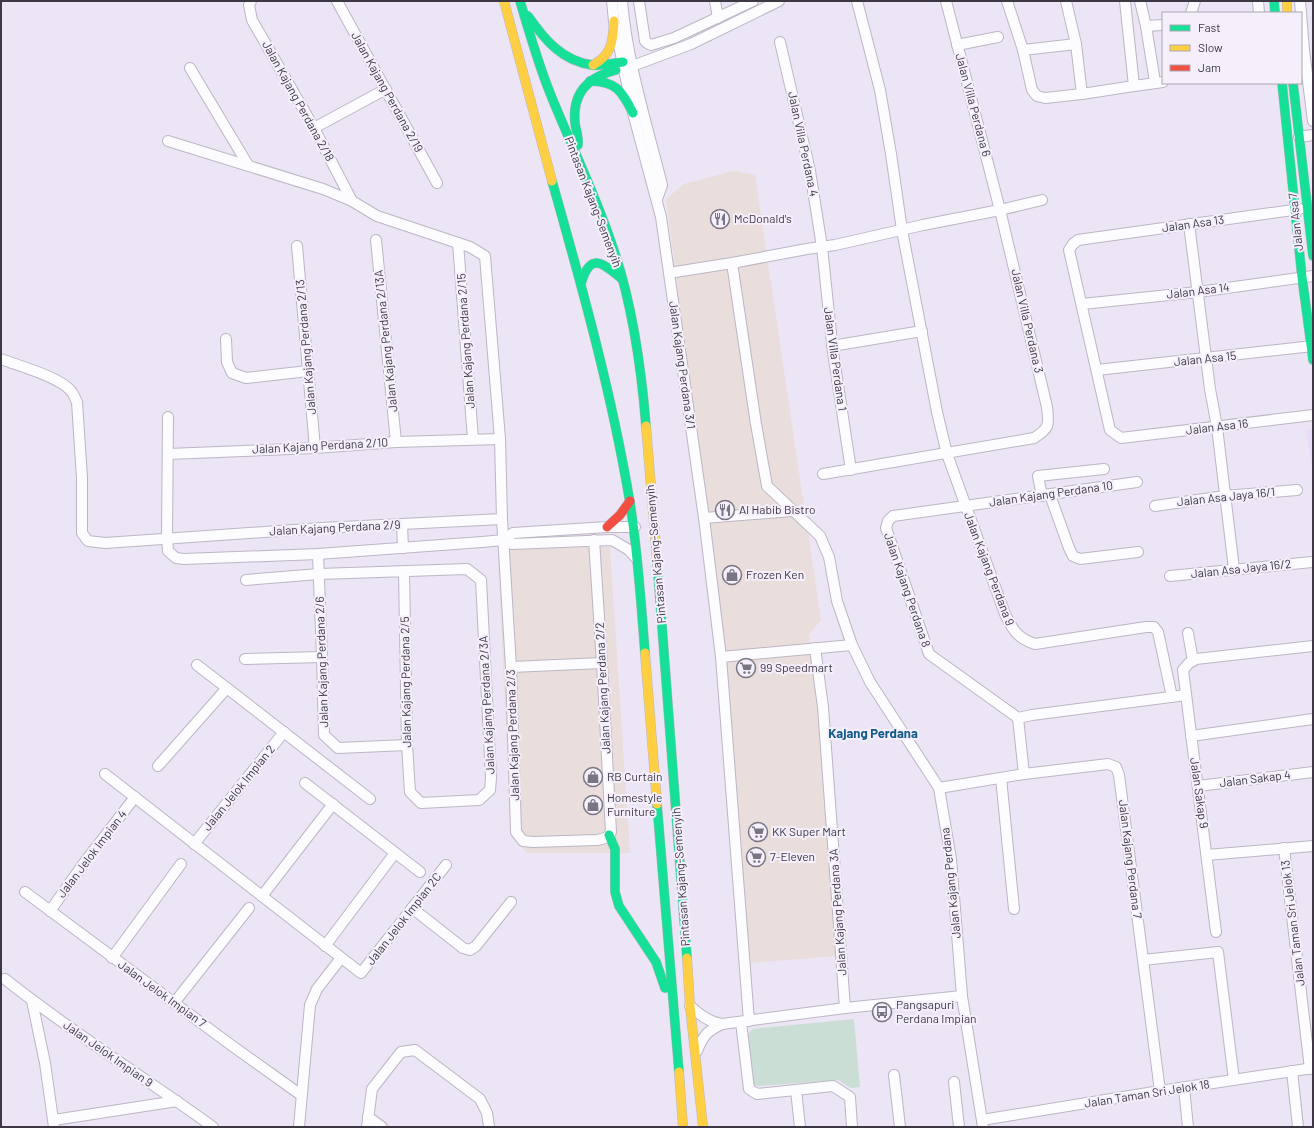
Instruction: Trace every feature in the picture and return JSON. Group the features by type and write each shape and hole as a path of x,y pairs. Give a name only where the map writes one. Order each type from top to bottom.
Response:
{"main road":[{"name":"Pintasan Kajang-Semenyih","path":"504,1 581,284 612,409 630,501 638,561 683,1127"},
{"name":"Pintasan Kajang-Semenyih","path":"520,1 522,13 536,58 611,242 622,279 638,356 645,410 675,790 690,1006 703,1127"},
{"path":"1274,1 1275,12"},
{"path":"1287,1 1287,12"},
{"path":"522,13 528,16 543,36 559,51 574,60 593,65 628,64"},
{"path":"593,65 603,60 610,50 613,40 614,21"},
{"path":"576,153 579,141 575,105 581,90 597,74 628,64"},
{"path":"590,81 603,81 615,85 624,94 633,113"},
{"name":"Jalan Asa 7","path":"1282,84 1302,277 1313,360"},
{"name":"Jalan Asa 7","path":"1293,84 1313,256"},
{"path":"581,284 583,273 586,268 597,262 608,267 622,279"},
{"path":"607,527 620,515 630,501"},
{"path":"609,835 615,849 615,892 619,906 656,962 673,1005"}],"street":[{"name":"Jalan Kajang Perdana 2/18","path":"251,1 249,6 252,20 314,128 352,201"},
{"name":"Jalan Kajang Perdana 2/19","path":"337,1 437,183"},
{"path":"612,1 614,21 628,64 662,185 657,199"},
{"path":"622,1 628,64"},
{"path":"639,1 645,41 651,45 674,38 753,1"},
{"path":"715,1 718,18"},
{"path":"628,64 645,61 691,44 779,1"},
{"path":"857,1 880,90 902,230 937,412 947,454 965,505"},
{"name":"Jalan Villa Perdana 6","path":"946,1 1000,210"},
{"path":"1007,1 1023,50 1032,90 1037,96 1045,98 1159,82 1140,1"},
{"path":"1066,1 1076,44 1082,94"},
{"path":"1125,1 1134,86"},
{"path":"1191,12 1195,1"},
{"path":"1258,1 1259,12"},
{"path":"1300,1 1302,12"},
{"path":"1302,13 1308,49 1313,121"},
{"path":"1146,26 1162,25"},
{"path":"957,45 998,37"},
{"name":"Jalan Villa Perdana 4","path":"780,42 810,171 822,247"},
{"path":"1023,50 1076,44"},
{"name":"Jalan Kajang Perdana 3/1","path":"628,64 633,113 662,217 706,532 721,656 749,1089 757,1094 796,1090"},
{"path":"190,68 248,165"},
{"path":"314,128 386,89"},
{"path":"1299,137 1313,135"},
{"path":"168,141 323,189 352,201 377,216 458,243"},
{"path":"669,273 822,247 1042,200"},
{"name":"Jalan Asa 13","path":"1082,304 1069,250 1078,240 1307,208"},
{"name":"Jalan Villa Perdana 3","path":"947,454 1034,438 1045,431 1048,426 1049,420 1047,407 1000,210"},
{"path":"1189,224 1206,359 1217,427 1234,569"},
{"name":"Jalan Kajang Perdana 2/13A","path":"376,240 396,442"},
{"name":"Jalan Kajang Perdana 2/3","path":"458,243 470,246 485,256 500,439 502,519 511,667 516,832 523,841 533,842 597,840 603,839 609,835"},
{"name":"Jalan Kajang Perdana 2/15","path":"458,243 473,439"},
{"name":"Jalan Kajang Perdana 2/13","path":"297,246 315,448"},
{"name":"Jalan Villa Perdana 1","path":"822,247 832,346 852,470"},
{"name":"Jalan Kajang Perdana","path":"732,263 756,424 767,486 820,536 829,557 837,601 852,645 870,682 939,788 951,859 962,996 982,1124"},
{"name":"Jalan Asa 14","path":"1082,304 1198,292 1313,276"},
{"path":"1082,304 1097,370"},
{"path":"832,346 922,331"},
{"path":"226,339 227,362 232,373 246,378 308,372"},
{"name":"Jalan Asa 15","path":"1097,370 1312,346"},
{"name":"Jalan Kajang Perdana 2/9","path":"1,359 38,372 72,391 77,402 82,478 82,533 88,541 105,543 167,538 502,519"},
{"name":"Jalan Asa 16","path":"1097,370 1110,430 1121,438 1313,415"},
{"path":"168,417 168,551 176,558 184,560 318,554 403,548 504,540 513,534 607,527 634,527"},
{"name":"Jalan Kajang Perdana 2/10","path":"168,454 315,448 396,442 500,439"},
{"path":"823,474 947,454"},
{"path":"1104,469 1038,476 1069,548 1074,556 1080,559 1138,552"},
{"name":"Jalan Kajang Perdana 10","path":"893,516 1137,482"},
{"name":"Jalan Asa Jaya 16/1","path":"1155,506 1225,496 1297,490"},
{"name":"Jalan Kajang Perdana 9","path":"965,505 1005,614 1013,631 1025,641 1035,644 1154,627 1158,632 1172,697"},
{"path":"704,518 792,510"},
{"name":"Jalan Kajang Perdana 8","path":"893,516 888,521 886,528 929,654 1018,718"},
{"path":"402,524 403,548"},
{"path":"504,540 512,544 612,540 629,550 638,561"},
{"name":"Jalan Kajang Perdana 2/2","path":"594,540 611,832 609,835"},
{"name":"Jalan Kajang Perdana 2/6","path":"318,554 324,735 338,748 407,745"},
{"name":"Jalan Asa Jaya 16/2","path":"1170,576 1312,562"},
{"name":"Jalan Kajang Perdana 2/3A","path":"404,572 467,569 481,580 491,778 490,790 479,800 421,803 410,792"},
{"path":"246,580 319,574 404,572"},
{"name":"Jalan Kajang Perdana 2/5","path":"404,572 407,745 410,792"},
{"path":"1188,633 1194,660 1313,646"},
{"path":"721,656 852,645"},
{"name":"Jalan Kajang Perdana 3A","path":"816,648 823,708 845,1008"},
{"path":"244,659 322,657"},
{"name":"Jalan Sakap 9","path":"1194,660 1183,670 1216,932"},
{"path":"511,667 602,663"},
{"path":"197,666 370,799"},
{"path":"158,766 227,688"},
{"path":"939,788 1024,774 1018,718 1186,695"},
{"path":"1191,736 1313,719"},
{"name":"Jalan Jelok Impian 2","path":"194,844 284,732"},
{"name":"Jalan Kajang Perdana 7","path":"1024,774 1108,764 1116,767 1119,775 1160,1091"},
{"name":"Jalan Sakap 4","path":"1198,786 1313,772"},
{"path":"105,774 341,958 317,989 310,1005 299,1127"},
{"path":"1001,778 1014,909"},
{"path":"305,783 420,872"},
{"name":"Jalan Jelok Impian 4","path":"50,911 84,863 135,797"},
{"path":"262,896 333,804"},
{"path":"1207,855 1313,846"},
{"name":"Jalan Taman Sri Jelok 13","path":"1284,848 1312,1068"},
{"path":"325,946 395,853"},
{"path":"112,958 181,864"},
{"name":"Jalan Jelok Impian 2C","path":"341,958 361,973 446,865"},
{"name":"Jalan Jelok Impian 7","path":"24,892 112,958 301,1095"},
{"path":"412,908 463,948 470,950 476,946 511,902"},
{"path":"174,1003 249,908"},
{"path":"1143,960 1218,952 1234,1080"},
{"name":"Jalan Jelok Impian 9","path":"5,979 32,1002 213,1127"},
{"path":"695,1055 705,1034 722,1024 845,1008 962,996"},
{"path":"32,1002 45,1063 54,1124 177,1101"},
{"path":"690,1006 705,1019 722,1024"},
{"path":"367,1127 372,1088 401,1052 415,1050 480,1099 487,1113 489,1127"},
{"name":"Jalan Taman Sri Jelok 18","path":"982,1124 1160,1091 1312,1068"},
{"path":"1292,1071 1298,1127"},
{"path":"894,1075 900,1127"},
{"path":"954,1082 959,1127"},
{"path":"800,1127 796,1090 832,1086 850,1097 852,1127"},
{"path":"1184,1088 1188,1127"},
{"path":"368,1116 382,1127"}],"shaded area":[{"path":"733,171 755,175 821,620 809,635 817,704 837,956 748,963 706,508 666,199 684,184"},
{"path":"1313,429 1313,474 1306,430"},
{"path":"610,547 630,853 527,853 511,835 498,557 514,548"}],"green space":[{"path":"854,1019 860,1087 851,1088 838,1080 758,1086 751,1083 745,1039 752,1029"}],"traffic: fast":[{"path":"520,1 546,82 597,204 625,286 638,356 646,426"},
{"path":"1274,1 1275,12"},
{"path":"528,16 547,41 563,54 572,59 581,63 592,65 623,62"},
{"path":"578,145 575,112 579,95 584,88 597,77 616,70"},
{"path":"590,81 599,81 612,85 621,93 633,113"},
{"path":"1282,84 1302,277 1313,360"},
{"path":"1293,84 1313,256"},
{"path":"552,181 596,341 623,462 635,540 645,653"},
{"path":"581,284 588,267 597,263 608,268 622,279"},
{"path":"657,560 687,958"},
{"path":"657,804 679,1072"},
{"path":"609,835 615,849 615,892 619,906 656,962 665,988"}],"traffic: slow":[{"path":"504,1 552,181"},
{"path":"1287,1 1287,12"},
{"path":"593,65 608,52 612,41 614,21"},
{"path":"646,426 657,560"},
{"path":"645,653 657,804"},
{"path":"687,958 690,1006 703,1127"},
{"path":"679,1072 683,1127"}],"traffic: jam":[{"path":"607,527 620,515 630,501"}],"place":[{"name":"McDonald's","path":"720,219"},
{"name":"Al Habib Bistro","path":"725,510"},
{"name":"Frozen Ken","path":"732,575"},
{"name":"99 Speedmart","path":"746,668"},
{"name":"RB Curtain","path":"593,777"},
{"name":"Homestyle Furniture","path":"593,805"},
{"name":"KK Super Mart","path":"758,832"},
{"name":"7-Eleven","path":"756,857"},
{"name":"Pangsapuri Perdana Impian","path":"882,1012"}],"district":[{"name":"Kajang Perdana","path":"873,733"}]}
